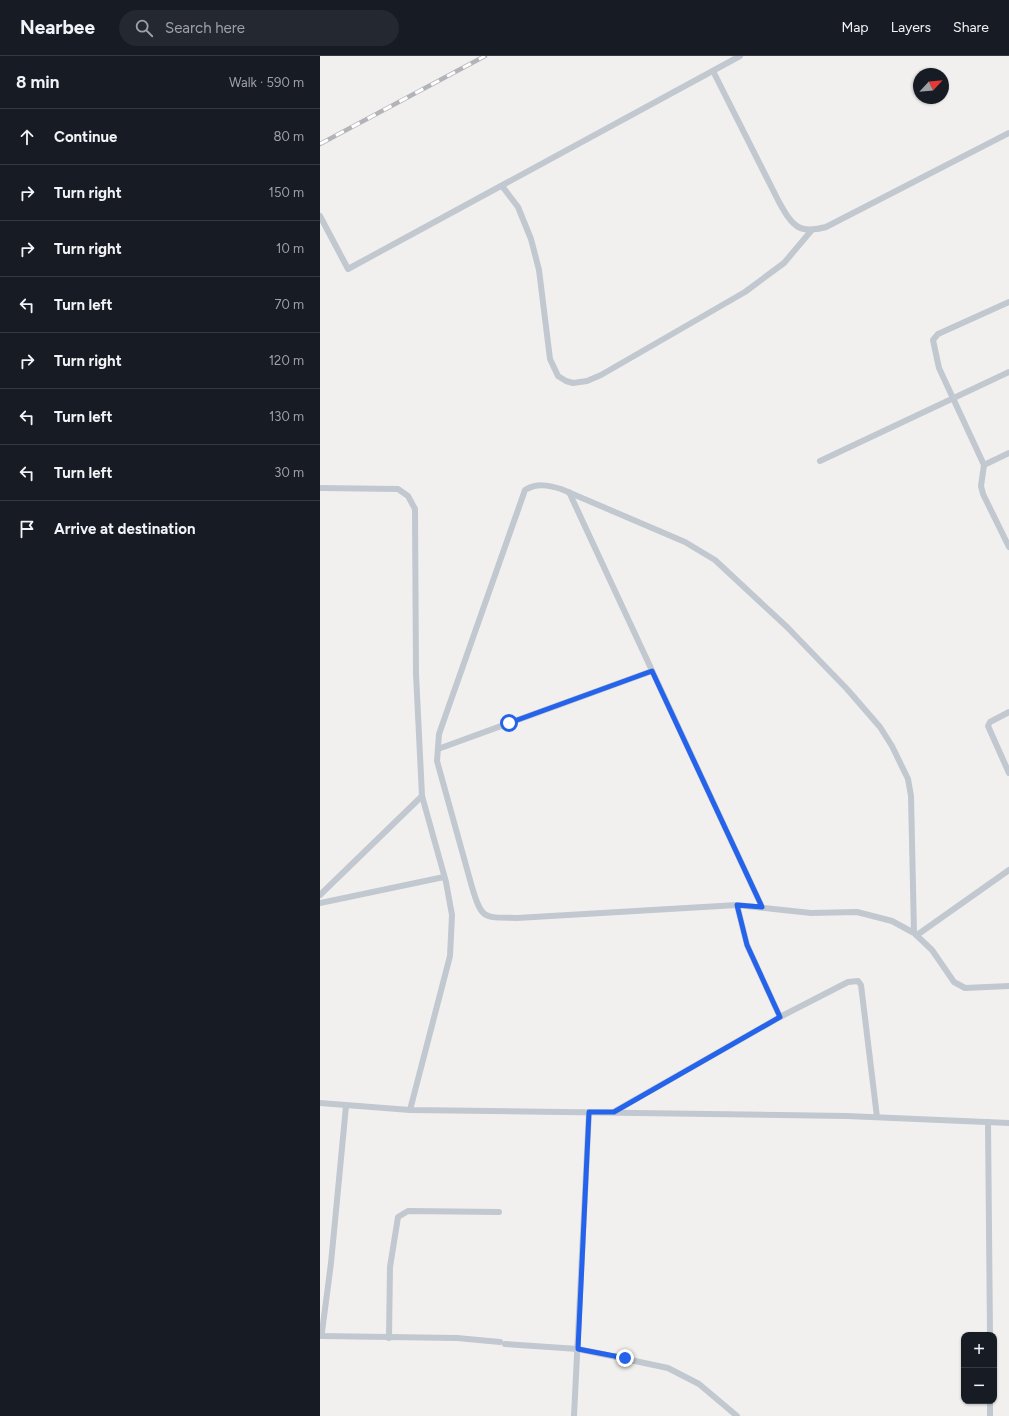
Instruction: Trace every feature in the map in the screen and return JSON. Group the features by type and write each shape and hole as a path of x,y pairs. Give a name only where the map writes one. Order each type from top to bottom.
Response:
{"lane":[{"path":"320,216 348,268 740,56"},
{"path":"713,70 786,214 801,229 811,231 826,227 1009,133"},
{"path":"502,186 518,207 531,239 541,278 550,359 558,376 566,381 587,381 601,375 745,292 784,263 811,231"},
{"path":"1009,302 938,334 933,340 938,368 984,465 981,486 983,494 1009,547"},
{"path":"820,461 1009,372"},
{"path":"984,465 1009,452"},
{"path":"916,934 911,796 908,779 901,762 880,727 847,689 787,627 715,560 685,542 569,492 548,485 533,486 525,490 439,734 437,761 477,905 482,913 488,918 525,917 737,905 811,913 857,912 892,921 916,934 932,950 954,982 965,988 1009,986"},
{"path":"320,488 398,489 408,496 415,509 416,674 422,796 444,877 452,916 450,956 410,1110"},
{"path":"569,492 762,907"},
{"path":"438,748 652,671"},
{"path":"1009,712 990,722 988,726 1009,773"},
{"path":"320,895 422,796"},
{"path":"916,934 1009,870"},
{"path":"320,903 444,877"},
{"path":"737,905 747,945 780,1017"},
{"path":"614,1112 780,1017 848,982 858,981 861,986 876,1117"},
{"path":"320,1104 410,1110 876,1117 1009,1123"},
{"path":"346,1106 332,1263 322,1332 320,1335 388,1338 457,1338 578,1349 668,1368 699,1384 737,1416"},
{"path":"574,1416 589,1112"},
{"path":"988,1122 990,1332"},
{"path":"388,1338 390,1268 398,1217 408,1211 499,1212"},
{"path":"990,1404 990,1416"}],"railway":[{"path":"320,144 485,56"}],"route":[{"path":"509,723 652,671 762,907 737,905 747,945 780,1017 614,1112 589,1112 578,1349 625,1358"}]}
